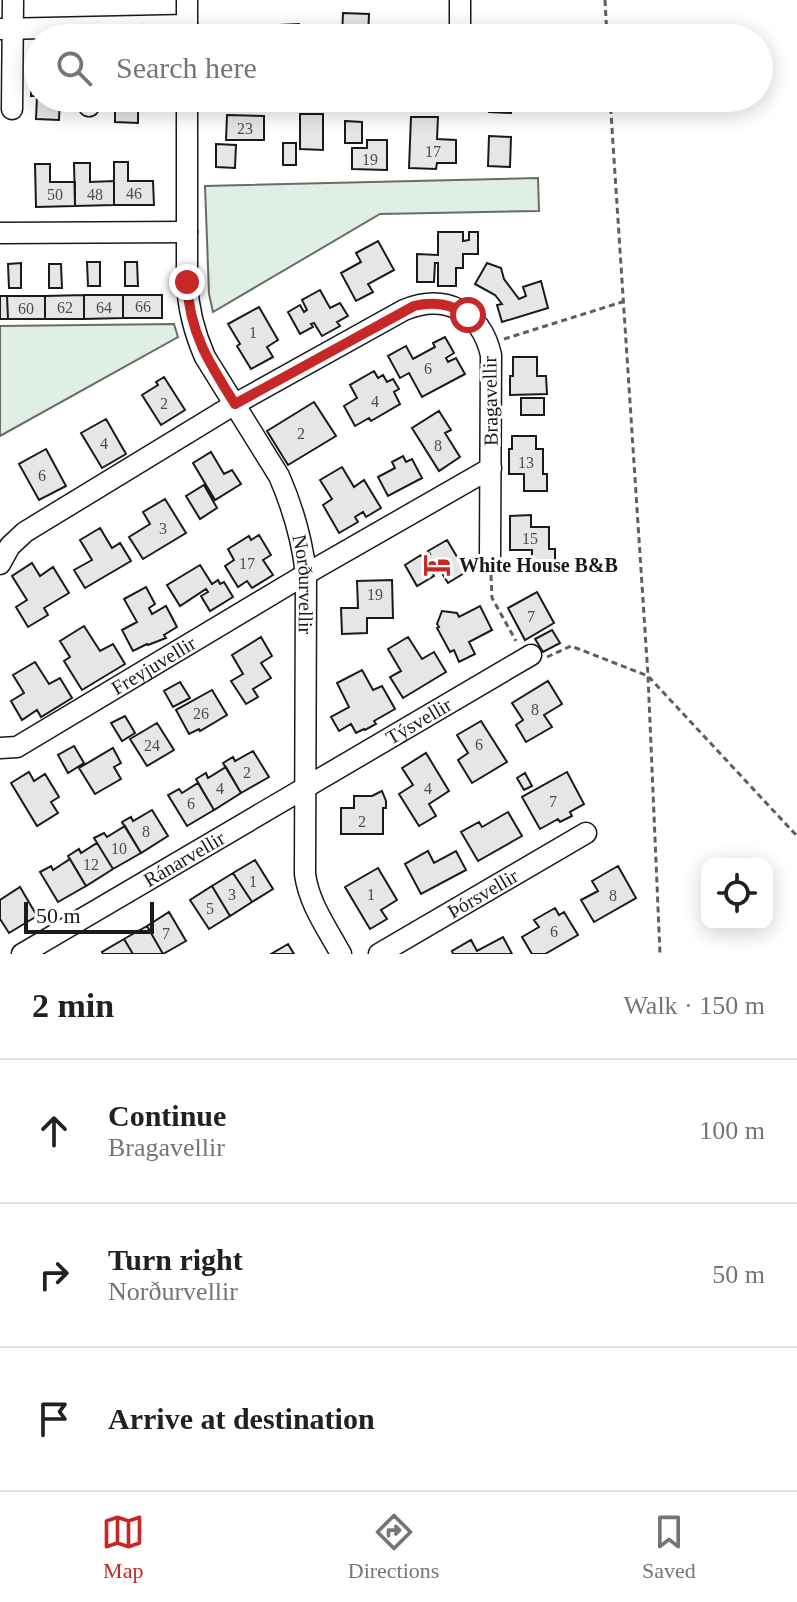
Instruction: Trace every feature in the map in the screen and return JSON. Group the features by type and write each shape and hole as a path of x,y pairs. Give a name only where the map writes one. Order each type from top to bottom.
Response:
{"street":[{"path":"12,109 6,29 13,0"},
{"path":"187,0 187,24"},
{"path":"460,0 460,24"},
{"name":"Norðurvellir","path":"187,112 188,297 193,326 205,357 279,476 300,536 306,574 306,884 315,908 341,954"},
{"path":"0,233 187,232"},
{"name":"Bragavellir","path":"235,404 404,310 425,303 446,305 468,315 484,333 492,367 490,556"},
{"path":"0,564 10,546 25,532 235,404"},
{"name":"Bragavellir","path":"306,574 491,468"},
{"name":"Freyjuvellir","path":"0,748 17,747 306,574"},
{"name":"Týsvellir","path":"306,787 528,656"},
{"name":"Ránarvellir","path":"22,954 306,787"},
{"name":"Þórsvellir","path":"379,954 586,833"}],"path":[{"path":"605,0 606,24"},
{"path":"611,112 648,676 660,954"},
{"path":"489,344 622,302"},
{"path":"490,556 492,598 528,656 539,661 571,646 648,676 797,836"}],"green space":[{"path":"538,178 539,211 380,214 213,312 209,294 205,186"},
{"path":"174,324 178,337 0,436 0,326"}],"building":[{"path":"343,13 369,14 369,24 343,24"},
{"path":"36,112 59,112 59,120 36,119"},
{"path":"115,112 138,112 138,123 115,122"},
{"path":"300,114 323,114 323,150 300,149"},
{"path":"227,115 264,116 264,140 226,140"},
{"path":"411,117 438,117 437,139 456,140 456,163 437,163 436,169 409,168"},
{"path":"345,121 362,122 362,143 345,143"},
{"path":"489,136 511,137 510,167 488,166"},
{"path":"367,140 387,140 387,170 352,169 352,148 367,148"},
{"path":"283,143 296,143 296,165 283,165"},
{"path":"216,144 236,145 235,168 216,167"},
{"path":"114,162 128,162 128,181 153,181 154,205 114,205"},
{"path":"74,163 90,163 90,182 114,181 114,205 75,206"},
{"path":"35,164 50,164 50,182 75,182 75,206 36,207"},
{"path":"438,232 463,232 463,241 469,240 469,232 478,232 478,254 463,254 463,268 456,268 456,286 438,286 438,263 435,263 434,282 417,282 417,254 438,255"},
{"path":"378,241 394,270 368,284 373,292 356,301 341,273 361,262 356,253"},
{"path":"87,262 100,262 100,286 88,286"},
{"path":"125,262 137,262 138,286 125,286"},
{"path":"21,263 21,288 9,288 8,264"},
{"path":"487,263 501,268 504,279 519,299 526,296 523,287 541,281 548,308 502,322 497,305 502,304 495,295 475,284"},
{"path":"49,264 61,264 62,288 49,288"},
{"path":"320,290 330,308 340,303 348,316 337,322 340,326 322,336 314,323 311,324 313,327 300,334 288,312 300,305 304,312 307,310 302,300"},
{"path":"84,295 84,319 45,319 45,296"},
{"path":"84,295 123,295 123,318 84,319"},
{"path":"123,295 162,295 162,318 123,318"},
{"path":"0,296 7,296 8,319 0,319"},
{"path":"7,296 45,296 45,319 8,319"},
{"path":"259,307 278,340 267,347 273,357 251,369 228,324"},
{"path":"445,337 454,353 446,358 448,362 456,358 465,374 422,397 409,373 400,378 388,356 406,346 413,359 435,347 433,343"},
{"path":"513,357 537,357 537,376 546,376 547,394 510,395"},
{"path":"374,371 378,378 383,375 387,382 393,379 399,389 394,392 400,404 371,421 369,418 355,426 344,406 357,398 350,385"},
{"path":"164,377 185,410 161,425 142,395"},
{"path":"521,398 544,398 544,415 521,415"},
{"path":"314,402 336,436 288,465 267,431"},
{"path":"439,411 451,430 445,433 460,457 439,471 412,428"},
{"path":"106,419 126,454 102,468 81,433"},
{"path":"512,436 536,436 536,449 543,449 547,491 524,491 524,474 509,474"},
{"path":"46,449 66,486 39,500 19,464"},
{"path":"211,452 224,474 232,470 241,484 215,500 193,463"},
{"path":"403,456 406,462 412,459 422,478 388,496 378,477 395,468 392,462"},
{"path":"342,467 354,487 364,480 381,508 366,517 363,512 355,517 358,522 339,533 323,505 332,499 320,480"},
{"path":"204,485 217,508 200,519 186,496"},
{"path":"165,499 186,533 143,559 129,537 150,524 143,512"},
{"path":"531,515 531,527 549,527 549,549 555,549 555,564 532,564 532,550 510,550 510,516"},
{"path":"100,528 112,548 120,543 131,561 85,588 74,570 92,560 80,540"},
{"path":"259,535 271,555 263,560 273,575 252,588 247,581 238,587 225,566 234,560 228,549 249,536 251,540"},
{"path":"447,540 466,572 448,583 438,567 431,571 434,576 417,586 405,565 421,555 424,558 430,554 428,551"},
{"path":"32,563 40,576 53,567 69,593 44,608 48,615 28,627 16,607 27,600 12,576"},
{"path":"200,565 212,584 218,580 220,584 224,582 233,597 210,611 201,596 208,592 206,589 180,606 167,585"},
{"path":"392,580 393,618 367,618 367,633 342,634 341,608 358,608 357,581"},
{"path":"146,587 155,604 149,608 152,614 166,606 177,627 164,635 166,638 133,651 122,630 137,622 124,599"},
{"path":"537,592 554,623 525,640 508,608"},
{"path":"480,606 492,630 469,642 475,654 459,662 454,650 450,652 437,624 442,611 457,613 459,617"},
{"path":"84,626 100,651 113,644 125,664 82,690 64,661 70,657 60,641"},
{"path":"552,630 560,643 543,652 535,639"},
{"path":"261,637 272,656 261,663 271,678 253,689 258,697 246,704 231,681 243,674 232,655"},
{"path":"408,637 422,659 434,652 446,672 403,698 390,677 401,671 388,649"},
{"path":"35,662 49,684 60,678 72,698 41,717 37,710 22,720 11,701 24,693 13,675"},
{"path":"362,670 373,690 382,686 395,709 365,730 356,733 351,724 339,731 331,717 349,707 337,683"},
{"path":"548,681 562,704 544,715 552,727 526,742 516,725 523,720 512,703"},
{"path":"180,682 190,698 173,707 164,691"},
{"path":"212,690 227,715 189,734 176,710"},
{"path":"125,716 135,733 122,741 111,723"},
{"path":"481,721 507,762 472,783 458,760 468,753 457,735"},
{"path":"157,723 174,750 147,766 130,739"},
{"path":"74,746 84,763 68,773 58,755"},
{"path":"113,748 121,763 114,767 121,779 95,794 79,768"},
{"path":"253,751 269,777 241,793 223,763 233,757 235,761"},
{"path":"426,753 449,791 429,804 436,816 419,826 399,794 413,785 402,768"},
{"path":"226,767 241,793 214,810 196,779 206,773 208,778"},
{"path":"29,772 34,781 45,774 59,797 51,802 58,813 37,826 11,783"},
{"path":"567,772 584,804 570,812 572,816 560,822 558,819 540,829 522,797"},
{"path":"525,773 532,786 524,790 517,778"},
{"path":"198,783 214,810 187,826 168,795 179,789 182,793"},
{"path":"382,791 386,801 383,834 341,834 341,808 354,808 354,796 372,796"},
{"path":"152,810 168,836 141,853 122,822 131,817 133,821"},
{"path":"508,812 522,836 478,861 461,832 479,822 482,827"},
{"path":"125,826 141,853 113,869 94,838 104,833 107,837"},
{"path":"97,843 113,869 86,886 68,856 79,849 81,853"},
{"path":"428,851 434,863 456,851 466,870 421,894 405,864"},
{"path":"70,859 86,886 58,902 40,872 51,866 53,870"},
{"path":"255,860 273,889 252,902 233,873"},
{"path":"618,866 636,898 594,922 581,900 598,891 592,881"},
{"path":"378,868 397,900 381,910 387,919 370,929 345,887"},
{"path":"233,873 252,902 230,916 212,886"},
{"path":"212,886 230,916 209,929 190,900"},
{"path":"20,887 37,916 9,933 0,919 0,900"},
{"path":"555,908 559,915 564,912 578,935 545,954 532,954 522,937 539,927 534,920"},
{"path":"169,912 186,941 163,954 147,926"},
{"path":"147,926 163,954 133,954 124,939"},
{"path":"503,937 512,954 453,954 452,951 471,940 477,951"},
{"path":"124,939 133,954 103,954 102,952"},
{"path":"288,944 294,954 271,954"}],"place":[{"name":"White House B&B","path":"437,565"}],"route":[{"path":"187,282 193,326 199,342 235,404 414,306 436,303 468,315"}]}
